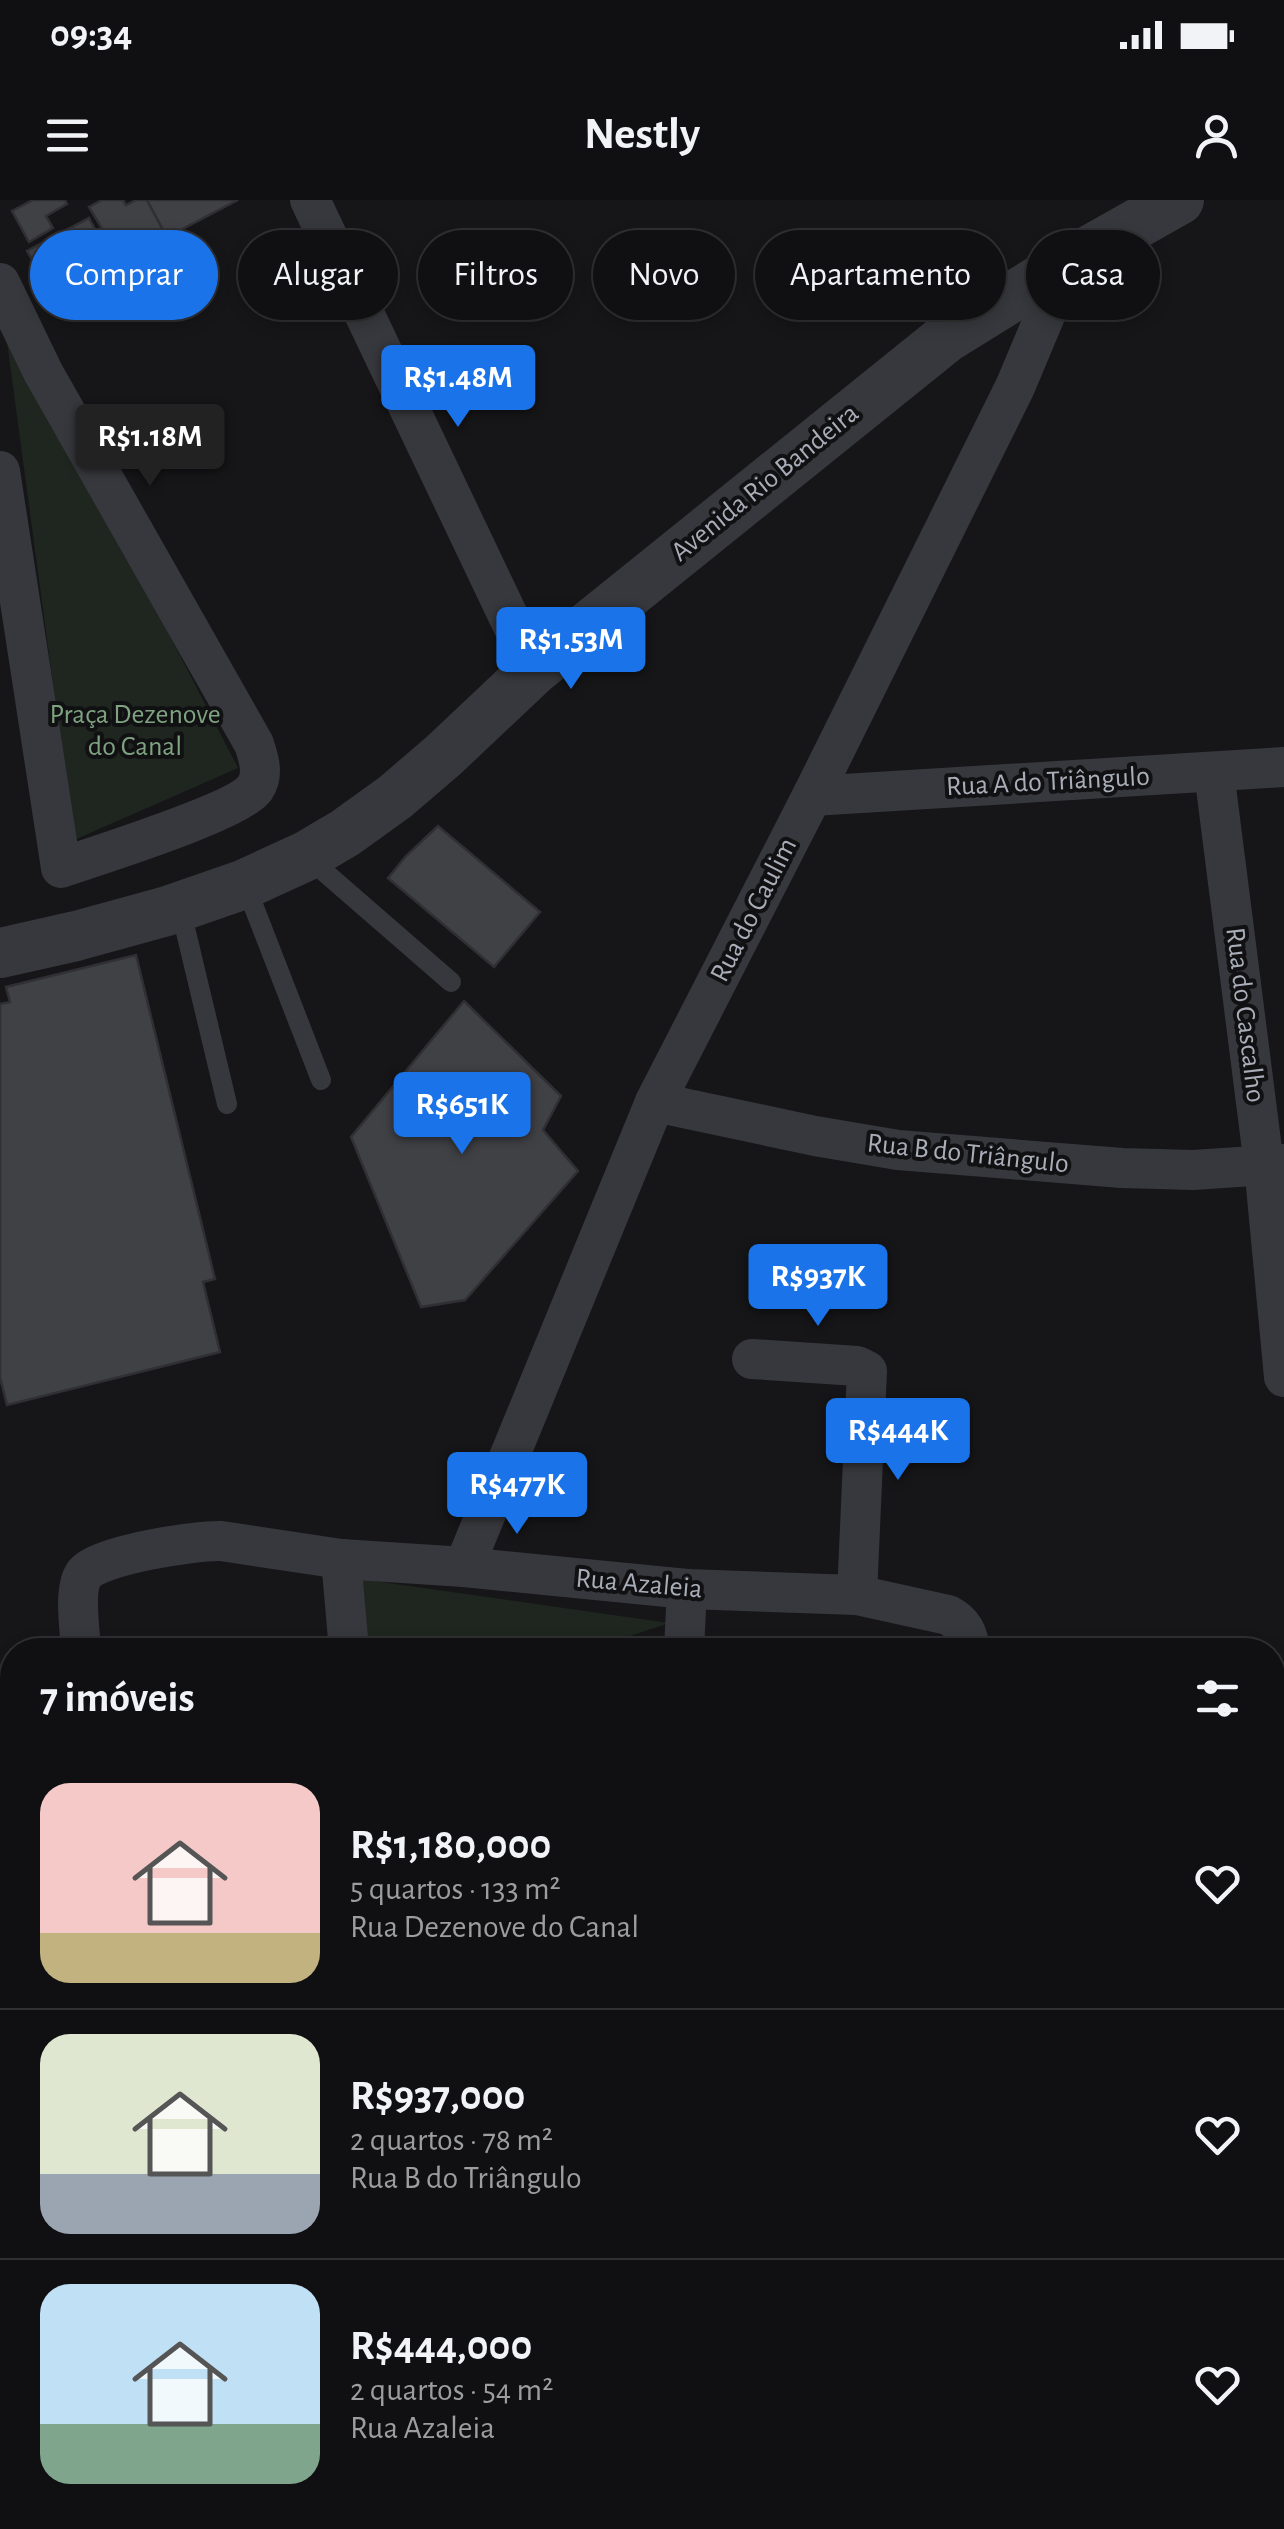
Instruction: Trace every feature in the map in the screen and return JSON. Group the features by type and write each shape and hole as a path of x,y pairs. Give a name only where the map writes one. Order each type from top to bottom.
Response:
{"street":[{"path":"310,200 534,670"},
{"name":"Avenida Rio Bandeira","path":"1125,230 1180,200"},
{"path":"0,283 43,372 254,744 261,772 250,794 206,816 61,868 0,471"},
{"name":"Avenida Rio Bandeira","path":"0,952 76,936 245,884 306,856 344,832 444,755 534,670 946,338 1026,287"},
{"name":"Rua do Caulim","path":"464,1567 655,1102 1016,388 1043,320"},
{"name":"Rua A do Triângulo","path":"812,796 1284,767"},
{"name":"Rua do Cascalho","path":"1214,772 1274,1164 1284,1376"},
{"name":"Rua B do Triângulo","path":"655,1102 898,1150 1122,1168 1193,1170 1274,1164"},
{"path":"752,1360 857,1366 867,1370 857,1596"},
{"name":"Rua Azaleia","path":"81,1638 80,1585 84,1573 104,1561 201,1540 341,1559 686,1589 857,1596 938,1611 964,1635"},
{"path":"341,1559 348,1638"},
{"path":"684,1638 686,1589"}],"lane":[{"path":"306,856 451,982"},
{"path":"245,884 321,1080"},
{"path":"180,906 227,1104"}],"green space":[{"name":"Praça Dezenove do Canal","path":"3,312 238,768 74,840"},
{"path":"360,1579 669,1623 624,1638 363,1638"}],"building":[{"path":"33,200 65,200 67,204 46,216 53,228 30,230 29,242 12,211"},
{"path":"102,200 123,200 126,205 147,200 162,228 103,230 89,207"},
{"path":"147,200 238,200 180,230 163,230"},
{"path":"89,218 95,230 66,230"},
{"path":"438,826 540,912 494,967 388,878"},
{"path":"136,955 215,1279 203,1282 220,1352 7,1405 0,1377 0,1004 10,1002 6,987"},
{"path":"464,1001 561,1096 543,1130 578,1171 465,1300 421,1307 351,1137"}]}
